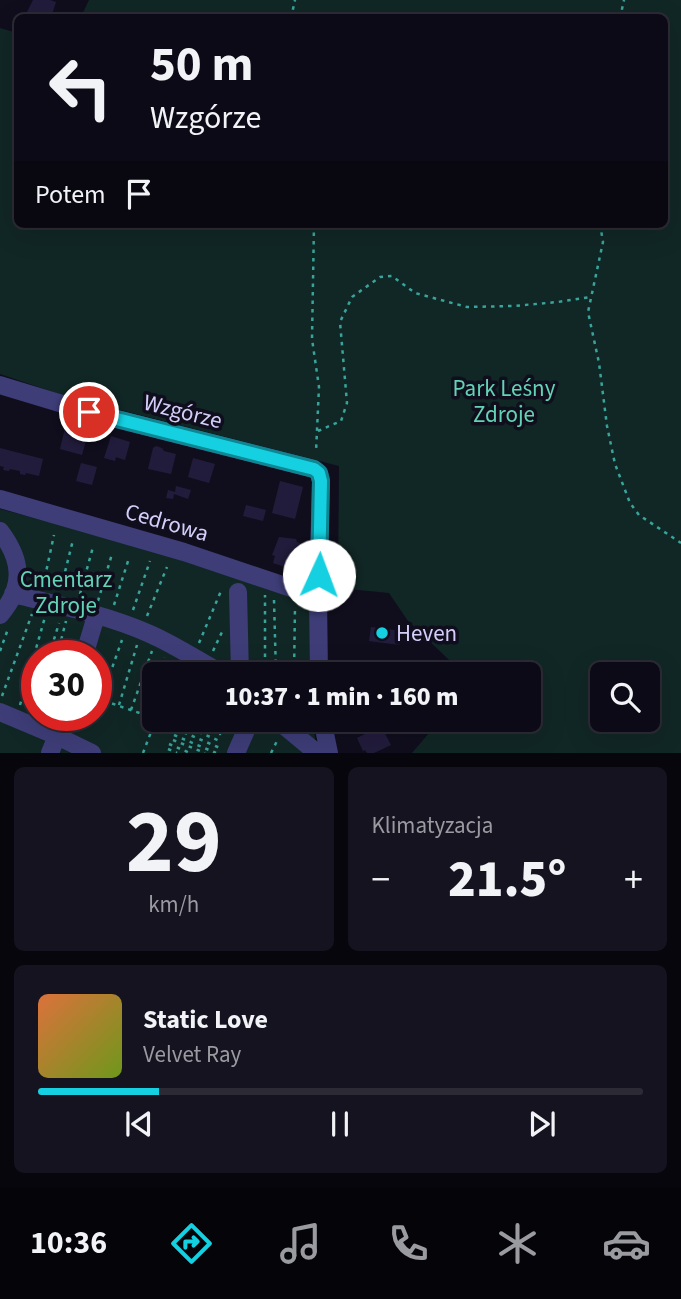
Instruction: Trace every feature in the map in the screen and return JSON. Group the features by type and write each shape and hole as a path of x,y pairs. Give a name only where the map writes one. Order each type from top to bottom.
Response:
{"street":[{"name":"Wzgórze","path":"0,386 89,412 314,469"},
{"path":"314,469 319,473 321,481 319,662"},
{"name":"Cedrowa","path":"0,499 184,552 318,597"},
{"path":"0,531 12,548 18,570 13,594 0,615"},
{"path":"230,588 239,662"},
{"path":"13,594 127,625 200,661"},
{"path":"91,640 100,617"},
{"path":"8,715 92,753"},
{"path":"50,753 59,731"},
{"path":"232,750 243,732"},
{"path":"299,732 317,753"},
{"path":"325,732 329,753"}],"path":[{"path":"314,228 312,339 319,387 314,469"},
{"path":"601,228 603,242 588,312 615,464 630,503 639,515 681,543"},
{"path":"318,430 341,421 347,402 340,322 352,297 380,276 393,276 415,293 467,307 525,305 590,298"},
{"path":"54,535 57,640"},
{"path":"8,715 56,604 74,540"},
{"path":"0,699 93,547"},
{"path":"100,617 112,554"},
{"path":"100,617 129,558"},
{"path":"112,669 150,561"},
{"path":"200,661 230,588"},
{"path":"265,595 265,662"},
{"path":"274,599 276,662"},
{"path":"294,662 295,603"},
{"path":"51,640 56,604"},
{"path":"200,661 221,634 226,622"},
{"path":"131,710 156,638"},
{"path":"112,703 142,714"},
{"path":"143,753 150,732"},
{"path":"184,732 232,750"},
{"path":"197,732 232,750"},
{"path":"174,735 216,753"},
{"path":"173,740 205,753"},
{"path":"177,753 169,747 190,753"}],"green space":[{"name":"Park Leśny Zdroje","path":"89,0 681,0 681,753 412,753 430,732 541,732 541,662 451,662 408,621 389,593 338,588 339,466 62,395 0,374 0,28 14,32 14,228 668,228 668,14 82,14"},
{"name":"Cmentarz Zdroje","path":"0,509 253,581 303,603 310,610 310,662 142,662 142,732 314,732 317,744 310,753 0,753"}],"building":[{"path":"33,0 56,2 52,14 27,12"},
{"path":"74,425 82,427 83,431 88,433 82,455 60,449 65,428"},
{"path":"111,436 130,442 125,460 116,457 115,461 104,458"},
{"path":"156,446 176,454 171,474 148,469 153,448"},
{"path":"0,448 43,459 39,476 20,474 20,471 10,469 3,470 4,467 0,466"},
{"path":"193,458 215,464 209,483 188,477"},
{"path":"81,463 97,467 92,485 76,481"},
{"path":"280,481 303,487 295,519 272,513"},
{"path":"176,486 191,490 188,499 174,494 173,499 166,498 168,490 175,492"},
{"path":"246,505 266,510 263,521 243,516"},
{"path":"279,537 296,539 300,543 299,559 294,570 273,563 275,556 272,555"},
{"path":"371,627 402,631 400,645 369,641"},
{"path":"369,732 384,732 391,745 374,753 367,753 363,751 357,738"}],"place":[{"name":"Heven","path":"382,633"}],"route":[{"path":"89,412 314,469 319,473 321,481 319,575"}]}
